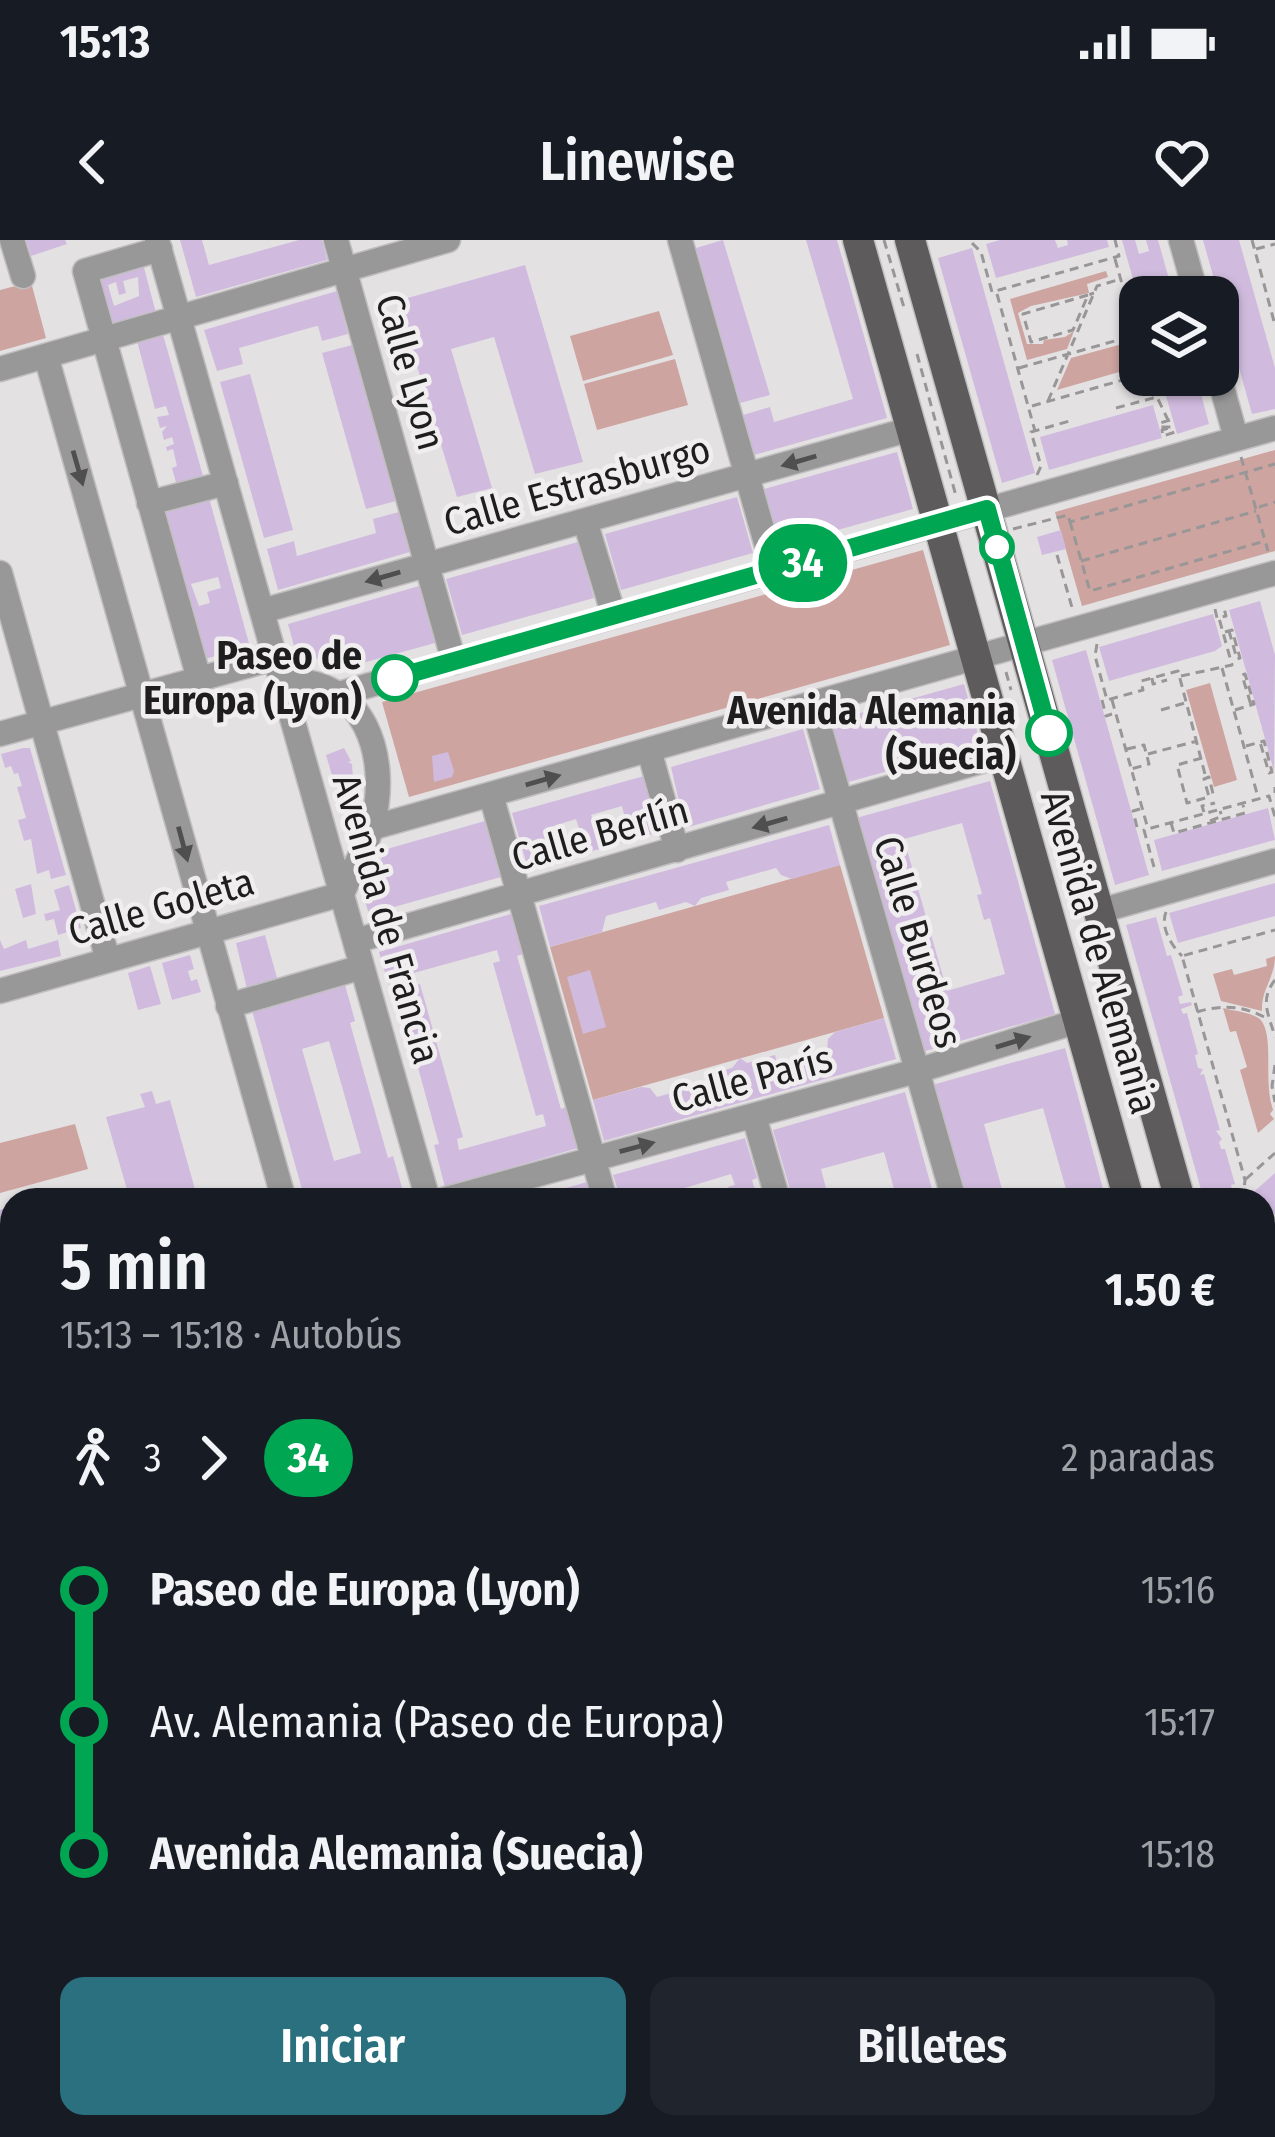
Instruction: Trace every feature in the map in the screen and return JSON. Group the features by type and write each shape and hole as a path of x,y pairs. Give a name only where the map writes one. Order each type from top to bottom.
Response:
{"main road":[{"name":"Avenida de Alemania","path":"858,240 938,524 984,666 1004,755 1126,1188"},
{"name":"Avenida de Alemania","path":"907,241 987,509 1018,657 1100,911 1177,1188"}],"street":[{"path":"11,240 22,276"},
{"name":"Calle Lyon","path":"336,240 454,662"},
{"path":"0,369 448,240"},
{"path":"680,240 774,571"},
{"path":"1181,240 1191,276"},
{"path":"158,244 85,271 199,679"},
{"name":"Avenida de Francia","path":"158,244 425,1188"},
{"path":"46,356 281,1188"},
{"path":"1224,396 1238,446"},
{"path":"0,734 199,679 279,670 342,693 987,509 1238,446 1275,428"},
{"name":"Calle Estrasburgo","path":"262,611 911,429"},
{"path":"149,503 226,483"},
{"path":"585,521 614,616"},
{"path":"371,828 813,704 1018,657 1274,570"},
{"path":"0,573 108,960"},
{"path":"342,693 359,716 379,780 371,828 342,894"},
{"name":"Calle Burdeos","path":"813,704 951,1188"},
{"path":"650,750 677,850"},
{"name":"Calle Berlín","path":"355,940 1004,755"},
{"path":"491,795 601,1188"},
{"path":"1100,911 1275,861"},
{"name":"Calle Goleta","path":"0,991 342,894"},
{"path":"228,1006 362,967"},
{"name":"Calle París","path":"487,1188 1078,1022"},
{"path":"754,1116 775,1188"}],"path":[{"path":"972,243 981,252 992,292 1119,256 1115,240"},
{"path":"1252,240 1275,324"},
{"path":"907,241 909,325"},
{"path":"1255,250 1275,244"},
{"path":"1114,257 1120,276"},
{"path":"1091,294 1023,314 1031,342 1072,330 1097,286 1119,280"},
{"path":"996,291 1035,431"},
{"path":"1048,401 1091,294"},
{"path":"1018,368 1119,339"},
{"path":"915,346 957,497"},
{"path":"1029,407 1119,381"},
{"path":"1116,408 1157,397 1172,428"},
{"path":"1037,473 1041,466 1031,432 1072,420"},
{"path":"1238,446 1274,570"},
{"path":"1070,521 1275,464"},
{"path":"1081,561 1275,502"},
{"path":"1011,530 1068,515 1090,591 1265,541"},
{"path":"1263,532 1275,529"},
{"path":"1057,555 1072,609"},
{"path":"1219,617 1226,616 1224,606"},
{"path":"1180,676 1232,664 1226,632 1215,609"},
{"path":"1097,642 1095,656 1107,700 1143,690 1141,681 1178,671 1198,740 1202,758 1206,778 1209,797 1187,803 1177,765 1202,758"},
{"path":"984,666 1018,657"},
{"path":"1222,668 1259,799"},
{"path":"1151,678 1153,684 1167,680"},
{"path":"1111,698 1148,829"},
{"path":"1102,700 1106,716 1115,713"},
{"path":"1161,710 1186,703"},
{"path":"1234,710 1250,705"},
{"path":"1146,754 1198,740"},
{"path":"1244,746 1260,742"},
{"path":"1125,749 1144,745 1149,764 1131,769"},
{"path":"1206,778 1213,794"},
{"path":"1154,869 1144,830 1269,796 1275,817"},
{"path":"1204,814 1202,806 1215,803"},
{"path":"1171,823 1174,833 1210,823 1245,813 1242,803"},
{"path":"1137,827 1133,811 1142,808"},
{"path":"1210,823 1222,816 1220,809"},
{"path":"1167,914 1163,919 1170,947 1182,956 1245,1180 1243,1188"},
{"path":"1182,956 1275,930"},
{"path":"1275,980 1267,992 1268,1019 1275,1037"},
{"path":"1185,1005 1195,1003"},
{"path":"1197,1012 1224,1005 1268,1019"},
{"path":"1275,1065 1275,1102"},
{"path":"1203,1069 1213,1066"},
{"path":"1222,1139 1233,1136"},
{"path":"1245,1180 1275,1153"}],"shaded area":[{"path":"1106,271 1108,277 1087,284 1089,293 1018,313 1027,344 1043,344 1074,331 1067,349 1027,360 1010,299"},
{"path":"31,282 46,338 0,351 0,290"},
{"path":"659,311 673,355 583,381 570,336"},
{"path":"1119,345 1119,372 1057,390 1071,358"},
{"path":"675,359 688,405 597,430 584,384"},
{"path":"1275,450 1275,551 1082,606 1055,512"},
{"path":"923,550 950,645 409,797 382,702"},
{"path":"1210,683 1237,780 1214,787 1186,690"},
{"path":"840,865 884,1018 593,1100 550,947"},
{"path":"1275,956 1262,1011 1221,1001 1213,974 1232,969 1234,975 1267,966 1266,959"},
{"path":"1223,1008 1256,1017 1264,1027 1274,1119 1258,1133 1240,1070 1247,1067"},
{"path":"75,1124 88,1169 18,1188 0,1188 0,1143"}],"building":[{"path":"26,240 65,240 67,244 31,256"},
{"path":"180,240 202,240 209,265 299,240 322,240 327,260 196,297"},
{"path":"723,240 770,395 740,403 696,248"},
{"path":"806,240 837,240 887,418 754,455 743,415 770,407 774,422 853,399"},
{"path":"1055,240 1058,248 1068,245 1067,240 1107,240 1109,247 996,278 986,244"},
{"path":"1122,240 1135,240 1139,254 1149,251 1146,240 1158,240 1168,276 1132,276"},
{"path":"1203,240 1239,240 1275,368 1275,409 1252,414 1239,368 1239,276 1213,276"},
{"path":"972,248 1035,473 1002,483 938,258"},
{"path":"142,260 157,317 114,331 90,275","holes":["138,277 139,296 114,306 108,285 116,282 119,295 126,293 123,281"]},
{"path":"525,265 583,462 535,474 494,337 451,349 492,488 457,497 397,301"},
{"path":"337,291 348,334 322,341 318,326 313,327 239,348 243,364 217,371 204,330"},
{"path":"162,331 205,483 178,490 173,449 166,447 174,444 172,437 164,440 162,432 167,426 160,428 157,417 169,415 166,406 155,409 136,337"},
{"path":"352,345 396,501 366,509 322,353"},
{"path":"250,374 293,530 264,538 220,382"},
{"path":"1166,396 1202,396 1209,424 1177,434"},
{"path":"1153,405 1162,438 1049,470 1040,437"},
{"path":"897,452 913,509 780,546 764,489"},
{"path":"208,494 250,647 197,661 155,508","holes":["218,577 221,588 207,592 210,603 199,606 191,584"]},
{"path":"737,497 753,553 621,590 605,534"},
{"path":"399,512 410,552 278,590 267,549 294,541 297,556 376,533 373,519"},
{"path":"1061,530 1066,549 1042,555 1037,537"},
{"path":"578,542 594,598 462,635 446,579"},
{"path":"419,586 435,643 337,670 335,664 294,646 288,624"},
{"path":"1260,601 1275,655 1274,771 1229,610"},
{"path":"1213,614 1222,646 1215,651 1109,681 1099,647"},
{"path":"1086,650 1149,875 1115,885 1052,660"},
{"path":"964,684 981,745 845,783 828,722"},
{"path":"803,729 820,789 685,828 671,767"},
{"path":"30,748 66,875 51,879 49,870 37,874 31,839 24,841 18,820 26,818 17,787 22,786 18,773 11,766 5,768 1,754"},
{"path":"344,748 353,779 334,782 326,755"},
{"path":"448,752 452,777 434,782 432,756"},
{"path":"644,776 660,832 528,869 512,813","holes":["622,806 625,818 595,827 591,815","576,819 580,831 550,839 547,828"]},
{"path":"990,781 1055,1014 922,1052 856,818","holes":["962,823 982,894 977,895 984,920 990,918 1005,974 947,991 904,839"]},
{"path":"1268,808 1275,840 1162,871 1154,840"},
{"path":"485,821 501,877 369,914 362,892 387,849"},
{"path":"829,825 840,865 792,879 776,868 726,882 729,890 701,898 695,906 686,902 659,910 656,902 606,916 602,932 550,947 539,906"},
{"path":"1275,883 1275,916 1178,943 1169,913"},
{"path":"31,884 36,914 23,918 15,889"},
{"path":"69,885 81,928 58,935 54,919 46,921 44,914 60,910 54,890"},
{"path":"511,914 523,954 517,956 561,1109 566,1107 578,1148 445,1187 434,1145 439,1144 398,995 391,992 379,952","holes":["497,950 500,961 493,963 536,1116 543,1114 546,1126 459,1150 457,1139 463,1137 420,984 413,986 410,974"]},
{"path":"1156,917 1183,995 1178,997 1180,1004 1191,1002 1181,1009 1187,1013 1198,1068 1203,1069 1200,1075 1204,1074 1220,1130 1216,1131 1235,1184 1232,1188 1201,1188 1126,925"},
{"path":"265,935 279,985 248,993 236,943"},
{"path":"0,940 4,949 26,940 28,949 58,940 61,956 0,971"},
{"path":"190,955 194,969 188,971 201,992 172,1000 162,963"},
{"path":"150,966 161,1004 138,1010 128,973"},
{"path":"590,970 606,1027 583,1034 567,977"},
{"path":"344,981 355,1021 350,1023 388,1158 393,1156 402,1188 302,1188 251,1007","holes":["329,1041 361,1153 334,1161 302,1049"]},
{"path":"884,1018 896,1059 604,1141 593,1100 641,1087 650,1088 657,1097 707,1083 705,1075 732,1068 740,1058 747,1063 775,1055 777,1063 827,1049 835,1032"},
{"path":"1065,1048 1103,1188 1066,1188 1043,1108 984,1124 1002,1188 961,1188 932,1085"},
{"path":"152,1091 156,1104 170,1100 195,1188 127,1188 106,1117 145,1107 140,1094"},
{"path":"905,1092 932,1188 894,1188 884,1152 821,1169 826,1188 790,1188 773,1130"},
{"path":"745,1138 757,1178 752,1180 754,1188 728,1188 735,1185 731,1174 685,1188 617,1188 613,1175"},
{"path":"1275,1173 1275,1188 1258,1188"}],"bus line":[{"name":"34","path":"395,678 987,509 1049,733"}],"place":[{"name":"Paseo de Europa (Lyon)","path":"395,678"},
{"name":"Avenida Alemania (Suecia)","path":"1049,733"}]}
